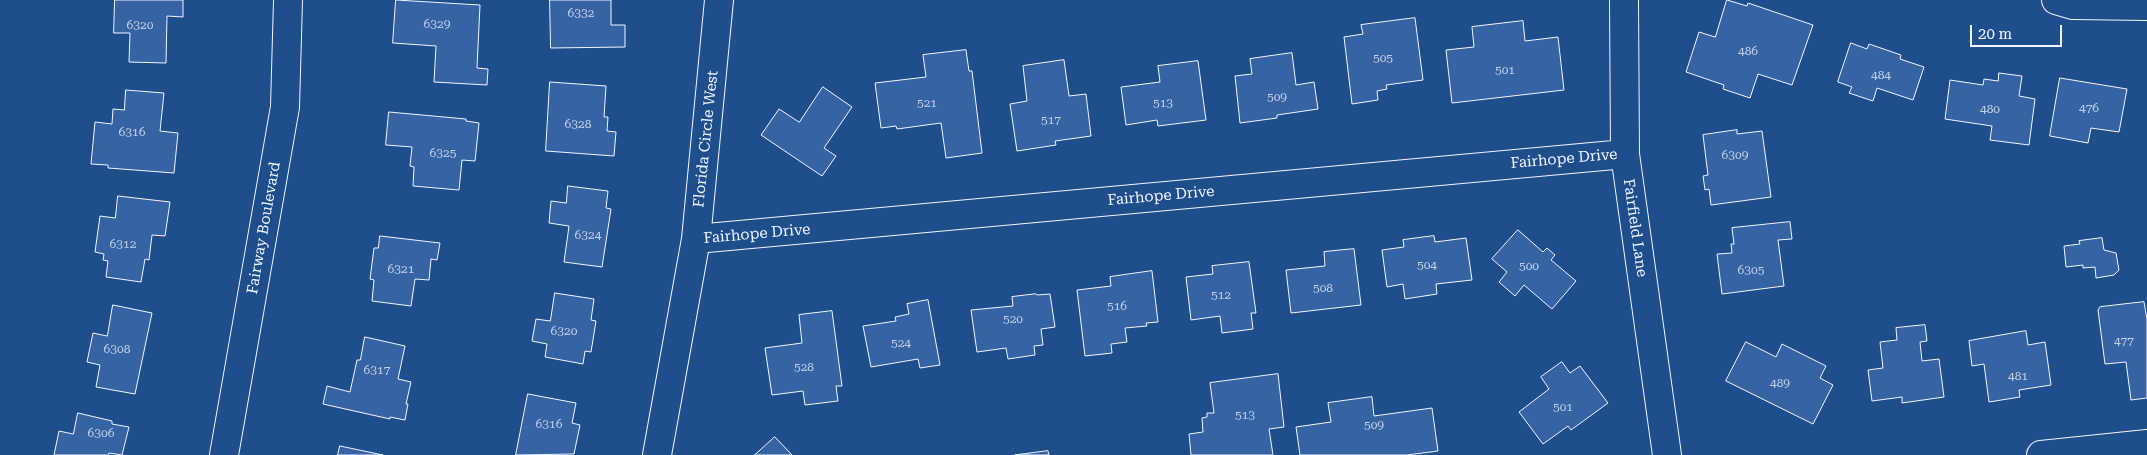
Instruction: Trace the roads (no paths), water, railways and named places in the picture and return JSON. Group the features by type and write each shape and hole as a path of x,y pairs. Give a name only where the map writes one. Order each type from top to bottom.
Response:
{"street":[{"name":"Fairway Boulevard","path":"224,455 285,107 288,0"},
{"name":"Florida Circle West","path":"657,455 696,239 719,0"},
{"name":"Fairfield Lane","path":"1624,0 1625,154 1667,455"},
{"path":"2056,0 2073,5 2147,6"},
{"name":"Fairhope Drive","path":"696,239 1625,154"},
{"path":"2040,455 2118,451 2147,444"}]}
